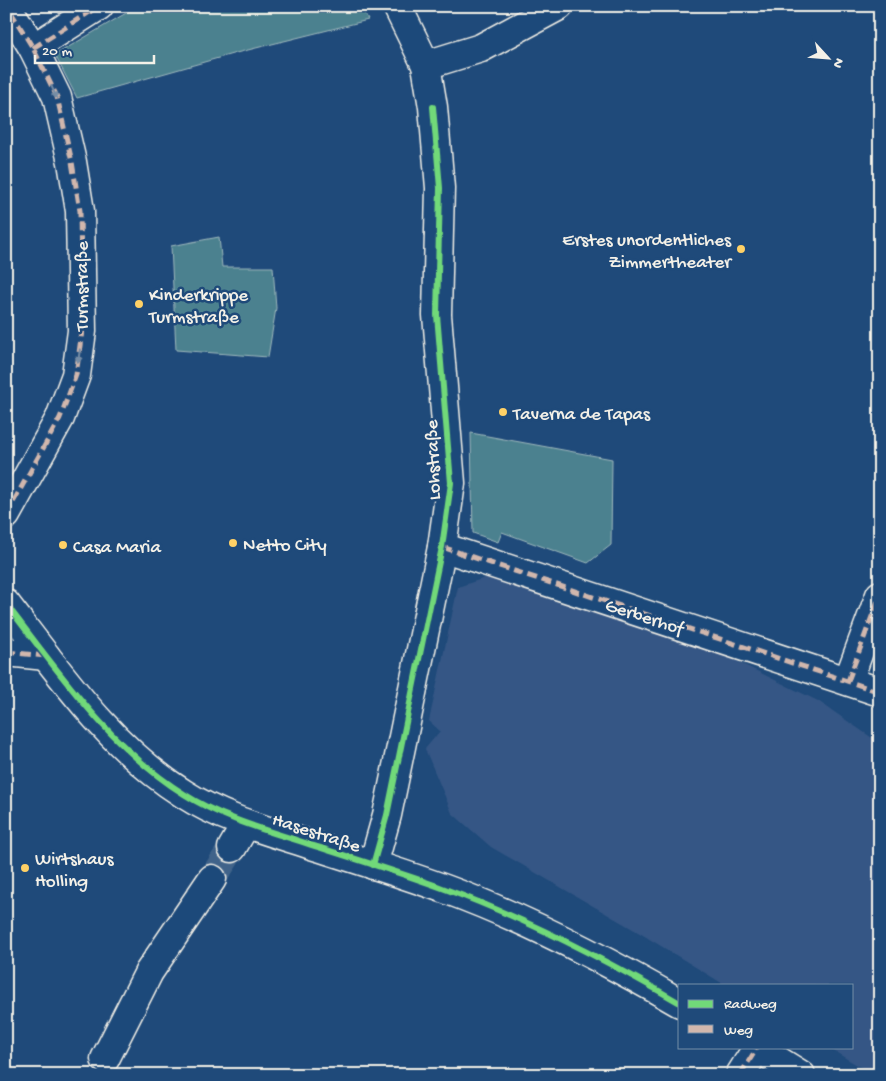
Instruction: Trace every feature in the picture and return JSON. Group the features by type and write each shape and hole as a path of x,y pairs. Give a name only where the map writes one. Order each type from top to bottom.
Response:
{"street":[{"name":"Turmstraße","path":"6,515 60,418 76,375 82,331 80,211 72,162 56,97 33,48 7,6"},
{"path":"33,48 99,6"},
{"name":"Lohstraße","path":"373,865 386,815 442,547 450,483 437,315 440,188 433,107 426,65 397,6"},
{"path":"426,65 481,48 559,6"},
{"name":"Gerberhof","path":"442,547 880,692"},
{"path":"848,681 880,595"},
{"name":"Hasestraße","path":"6,604 107,730 150,769 185,795 246,824 446,889 534,925 619,968 678,1002"},
{"path":"6,652 46,656"},
{"path":"232,848 246,824"},
{"path":"105,1059 149,972 212,879"},
{"path":"740,1075 757,1048 801,1075"}],"shaded area":[{"path":"488,577 728,657 818,701 878,742 880,741 880,1075 874,1075 829,1048 854,1048 854,984 723,984 491,847 452,813 425,749 440,731 429,721 458,587"}],"green space":[{"path":"138,6 360,6 368,20 236,53 77,98 55,55"},
{"path":"219,237 222,267 273,267 276,308 268,357 176,350 171,246"},
{"path":"471,433 612,459 611,545 588,563 502,532 498,542 473,533"}],"tunnel":[{"path":"212,879 232,848"}],"marked path":[{"path":"6,515 60,418 76,375 82,331 80,211 72,162 57,97 33,48 7,6"},
{"path":"33,48 99,6"},
{"path":"442,547 880,692"},
{"path":"848,681 880,595"},
{"path":"6,652 46,656"},
{"path":"740,1075 757,1048"}],"cycle path":[{"path":"373,865 387,815 442,547 451,483 437,315 440,188 433,107"},
{"path":"6,604 66,682 109,732 157,775 197,802 253,826 408,876 506,913 565,941 678,1002"}],"place":[{"name":"Erstes unordentliches Zimmertheater","path":"741,249"},
{"name":"Kinderkrippe Turmstraße","path":"139,304"},
{"name":"Taverna de Tapas","path":"503,412"},
{"name":"Netto City","path":"233,543"},
{"name":"Casa Maria","path":"63,545"},
{"name":"Wirtshaus Holling","path":"25,868"}]}
